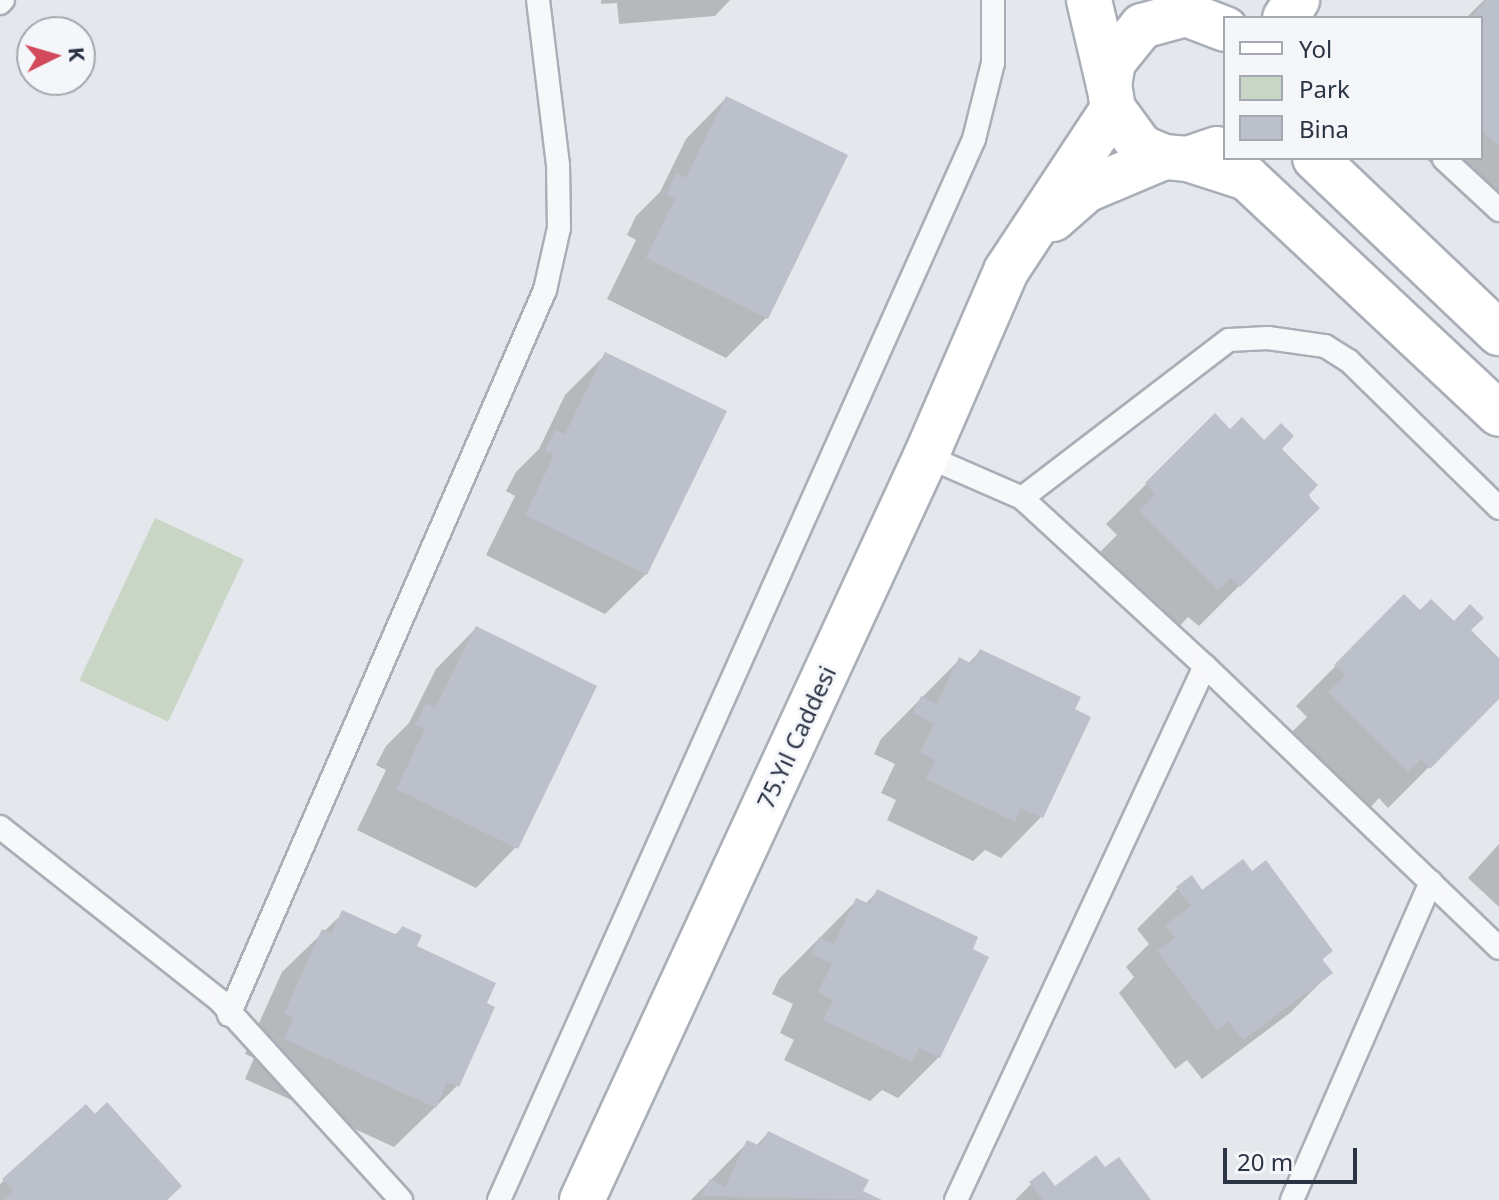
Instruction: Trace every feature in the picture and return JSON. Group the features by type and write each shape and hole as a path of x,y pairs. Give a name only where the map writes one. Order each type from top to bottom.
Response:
{"street":[{"path":"1089,0 1111,97 1141,147 1192,153 1247,178 1499,414"},
{"path":"1197,15 1244,0"},
{"name":"75.Yıl Caddesi","path":"582,1200 926,456 1006,271 1111,97 1113,62 1142,26 1197,15"},
{"name":"75.Yıl Caddesi","path":"1006,271 1086,190 1192,153"},
{"path":"1317,160 1499,333"}],"lane":[{"path":"229,1015 545,290 559,228 558,165 538,0"},
{"path":"499,1200 974,139 993,63 993,0"},
{"path":"1445,160 1499,210"},
{"path":"1022,498 1229,340 1268,338 1325,346 1349,361 1499,508"},
{"path":"926,456 1022,498 1205,666 1499,948"},
{"path":"956,1200 1205,666"},
{"path":"0,827 220,1001 229,1015 401,1200"},
{"path":"1292,1200 1431,882"}],"green space":[{"path":"155,518 244,559 168,722 79,680"}],"building":[{"path":"1486,0 1499,0 1499,146 1483,133 1483,16 1473,16"},
{"path":"726,96 848,155 768,319 646,258 675,199 666,195 676,173 686,178"},
{"path":"605,352 727,411 647,575 525,515 554,455 545,451 555,430 565,434"},
{"path":"1215,413 1230,429 1242,417 1264,440 1281,423 1294,436 1282,449 1318,485 1308,496 1320,508 1240,587 1231,578 1218,590 1139,511 1155,494 1145,483"},
{"path":"1404,594 1420,610 1431,599 1454,621 1470,604 1484,618 1471,630 1499,658 1499,699 1430,769 1421,759 1408,772 1328,692 1346,675 1334,665"},
{"path":"476,626 597,686 518,849 396,789 425,729 415,725 426,703 435,708"},
{"path":"980,649 1081,697 1075,709 1091,717 1043,818 1021,808 1015,822 926,779 935,760 920,753 934,724 913,713 921,696 937,704 959,657 972,664"},
{"path":"1243,859 1252,871 1266,860 1333,951 1322,959 1333,973 1243,1040 1228,1021 1217,1030 1157,951 1175,938 1165,925 1191,906 1176,887 1192,875 1202,890"},
{"path":"877,889 978,937 973,949 989,957 940,1058 919,1048 912,1062 823,1020 833,1000 818,992 832,964 811,954 819,937 834,944 856,898 870,904"},
{"path":"342,910 397,935 402,926 422,935 417,946 496,983 487,1003 495,1007 459,1087 447,1082 436,1108 284,1039 293,1018 284,1013 322,929 331,934"},
{"path":"107,1102 182,1186 167,1200 3,1200 13,1191 2,1179 86,1104 95,1114"},
{"path":"768,1131 869,1180 863,1191 882,1200 701,1196 710,1179 725,1187 747,1140 760,1146"},
{"path":"1096,1155 1105,1167 1119,1157 1151,1200 1043,1200 1029,1182 1044,1171 1055,1186"}]}
